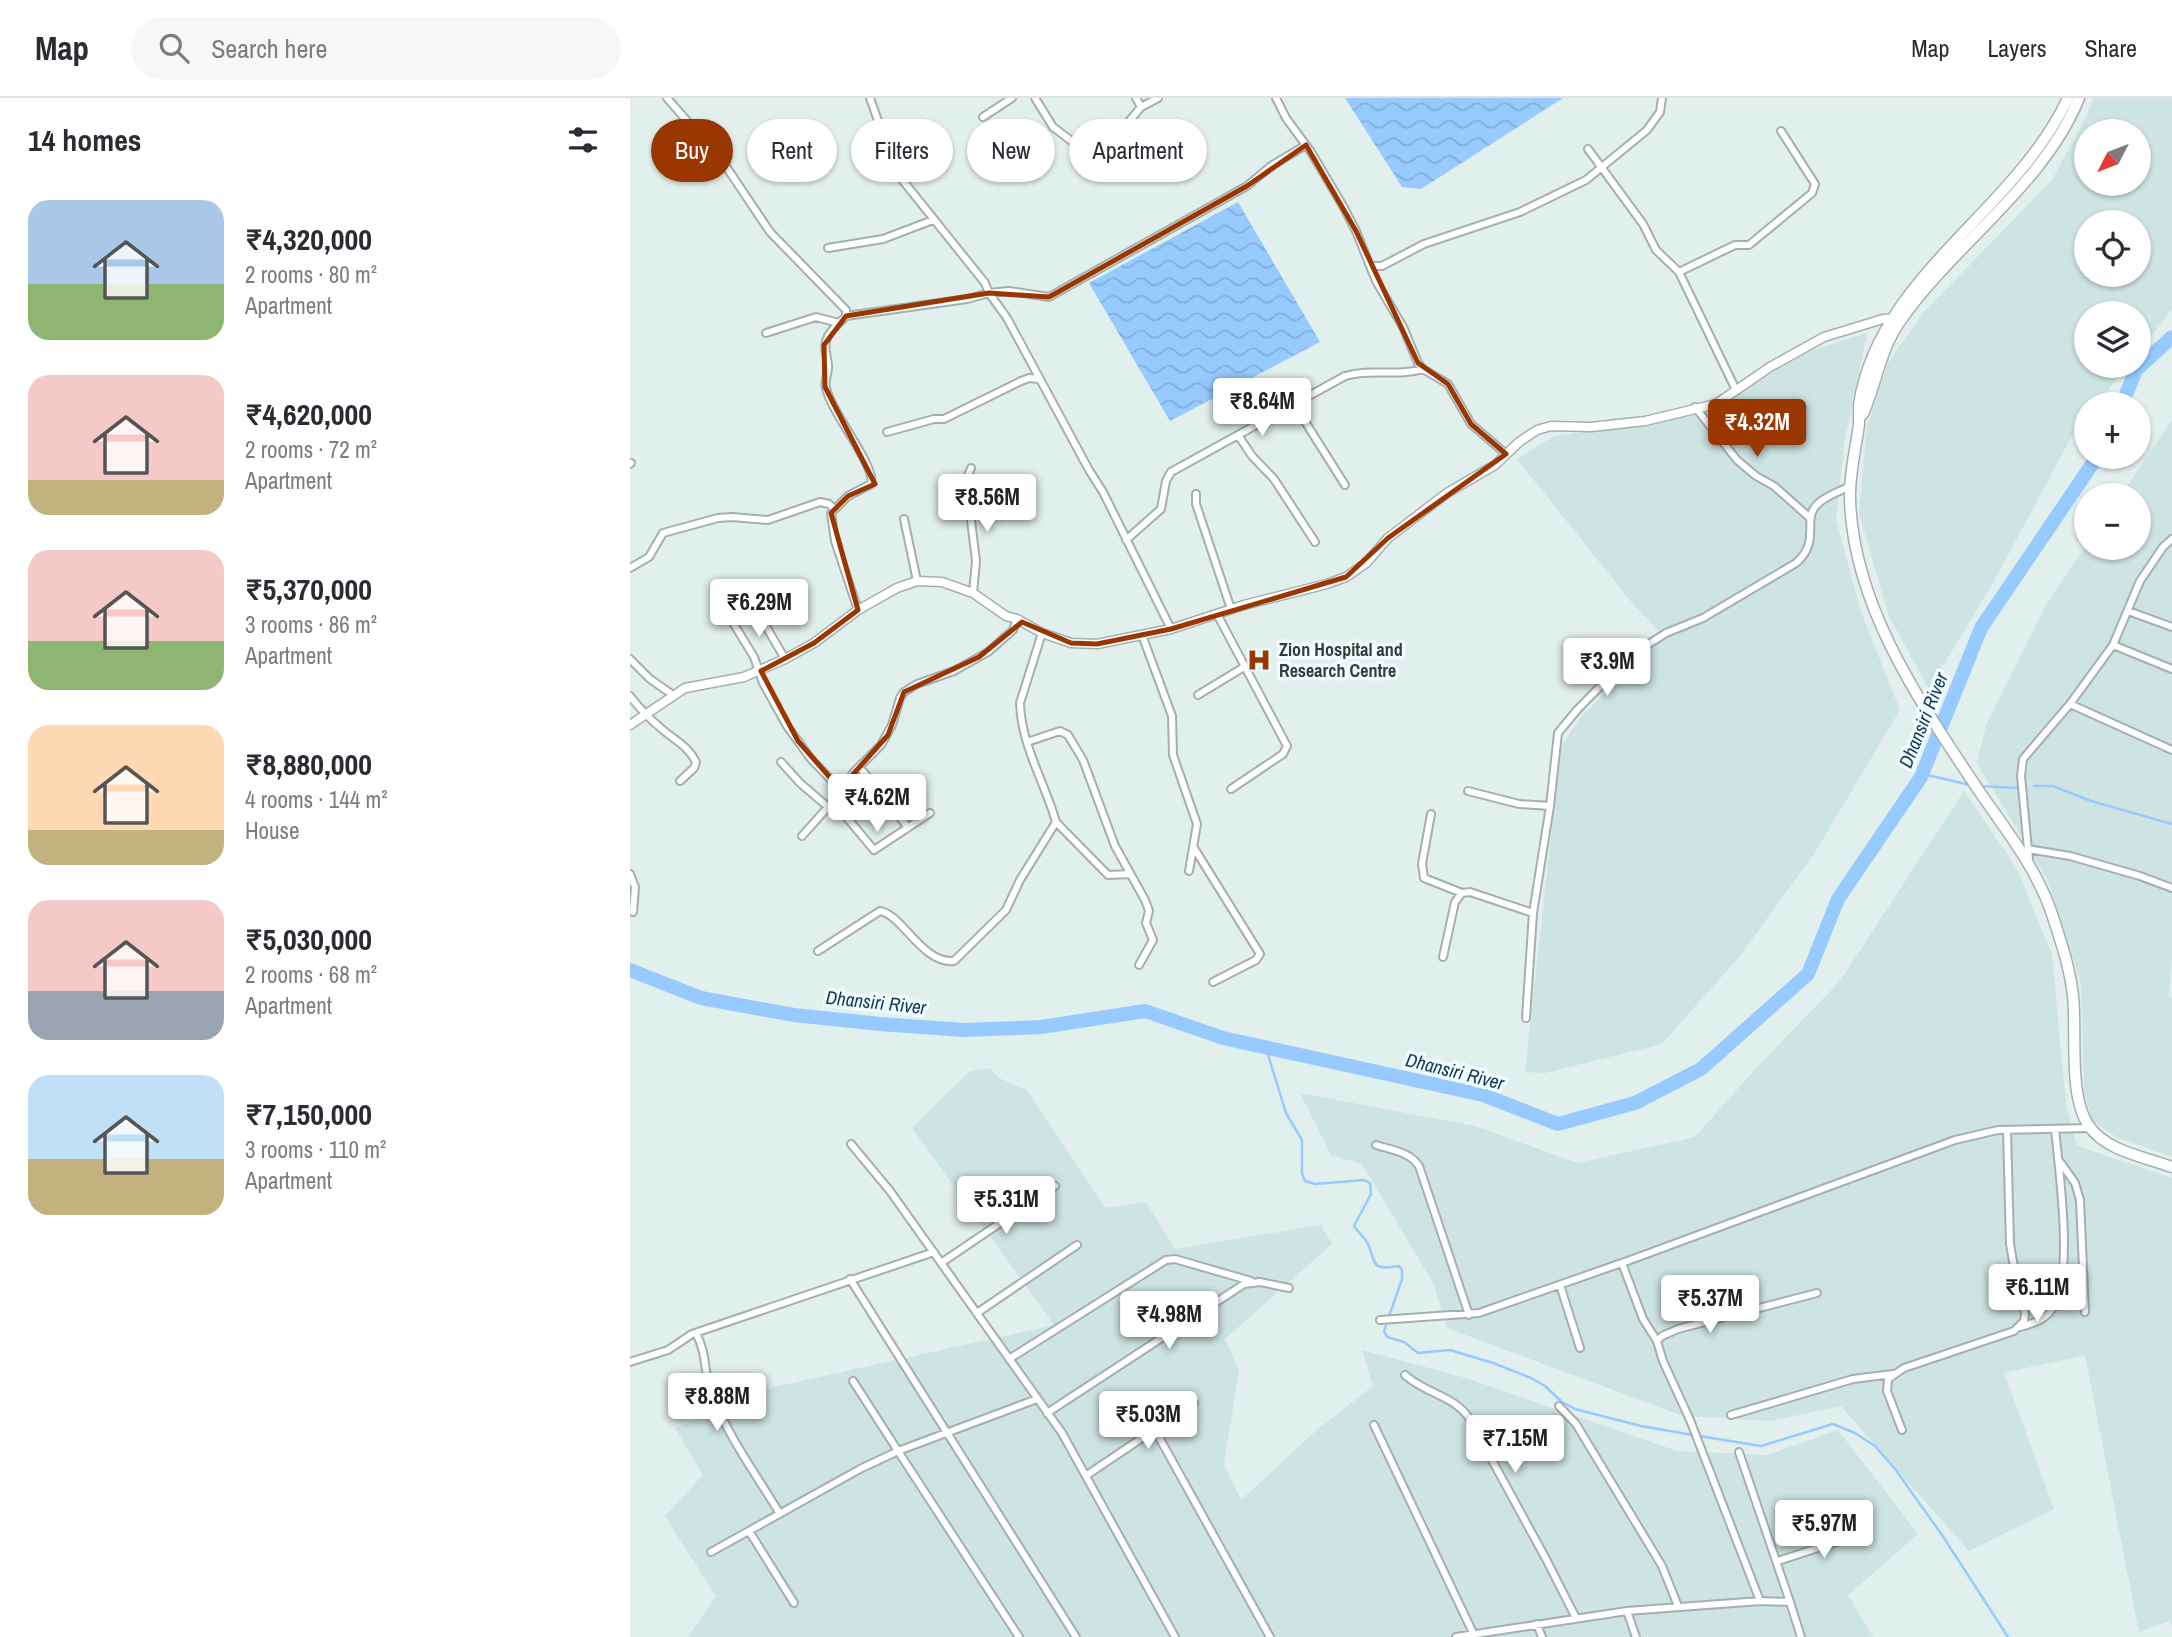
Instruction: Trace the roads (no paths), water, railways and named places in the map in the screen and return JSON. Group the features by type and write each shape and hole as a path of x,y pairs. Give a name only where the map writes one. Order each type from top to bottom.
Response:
{"main road":[{"path":"1859,423 1859,406 1872,357 1891,319 2035,154 2068,98"},
{"path":"2079,98 2062,133 2040,162 1902,318 1881,356 1859,423 1852,458 1850,486 1853,528 1863,569 1885,635 1947,743 2029,862 2049,908 2070,977 2075,1017 2079,1104 2091,1128 2110,1144 2172,1167"}],"street":[{"path":"667,98 723,162 770,232 846,310 846,316"},
{"path":"870,98 895,172 965,256 1007,318 1103,492 1171,629"},
{"path":"983,117 1012,98"},
{"path":"1035,98 1053,127 1091,154 1101,153 1106,149 1141,107 1158,98"},
{"path":"1136,98 1141,107"},
{"path":"1276,98 1343,206 1370,266 1423,369 1448,384 1471,424 1506,454"},
{"path":"1370,266 1389,263 1424,244 1529,208 1567,191 1602,168 1656,120 1662,98"},
{"path":"1679,272 1735,245 1749,245 1816,189 1781,131"},
{"path":"858,610 835,541 831,519 834,509 848,496 867,488 873,479 867,463 831,404 825,387 828,368 824,345 833,328 846,316 967,299 989,293 1009,292 1049,297 1247,186 1271,166 1306,145"},
{"path":"1588,149 1643,224 1656,250 1679,272 1735,388"},
{"path":"828,248 883,239 933,220"},
{"path":"766,333 816,317 839,323"},
{"path":"630,725 685,688 744,677 785,659 814,643 858,610 897,588 917,581 942,582 972,593 1006,616 1042,633 1071,643 1097,644 1171,629 1346,577 1366,563 1388,538 1447,493 1495,465 1537,430 1550,426 1591,426 1645,421 1716,404 1735,388 1824,337 1883,319 1902,318"},
{"path":"1126,540 1161,509 1166,481 1171,472 1346,376 1359,372 1401,373 1423,369"},
{"path":"887,432 934,419 944,419 1021,381 1039,379"},
{"path":"1294,404 1345,485"},
{"path":"1695,407 1737,460 1756,476 1774,486 1810,518"},
{"path":"1238,435 1252,456 1274,479 1315,542"},
{"path":"971,468 967,488 976,561 972,593"},
{"path":"1526,1017 1534,913 1558,733 1630,656 1649,642 1703,618 1806,555 1811,544 1810,518 1813,509 1819,502 1850,486"},
{"path":"1196,494 1196,504 1231,609"},
{"path":"630,568 653,553 663,533 718,518 768,520 820,502 829,504 834,509"},
{"path":"904,519 917,581"},
{"path":"2029,862 2021,776 2023,759 2070,704 2113,645 2140,581 2172,538"},
{"path":"750,599 785,659"},
{"path":"2128,611 2172,627"},
{"path":"1217,614 1287,746 1283,754 1231,789"},
{"path":"802,836 888,735 904,692 916,684 954,671 988,652 1013,630 1017,619"},
{"path":"732,621 761,671 763,683 775,706 797,741 840,789"},
{"path":"1042,633 1020,703 1020,715 1056,822 1108,875 1130,874"},
{"path":"1142,635 1172,716 1173,755 1197,824 1189,871"},
{"path":"2113,645 2172,669"},
{"path":"630,659 670,697"},
{"path":"1198,695 1244,667"},
{"path":"630,696 660,728 681,742 696,762 694,768 680,781"},
{"path":"2070,704 2172,750"},
{"path":"1027,742 1056,731 1068,735 1083,760 1115,846 1149,911 1146,923 1153,940 1139,965"},
{"path":"781,762 828,807"},
{"path":"859,767 908,828"},
{"path":"1468,791 1519,804 1550,806"},
{"path":"833,801 874,850 930,813"},
{"path":"1431,814 1422,864 1424,878 1462,893 1470,892 1534,913"},
{"path":"818,951 880,911 889,914 924,948 948,961 954,961 1006,910 1020,880 1056,822"},
{"path":"1194,848 1258,946 1260,954 1256,960 1213,982"},
{"path":"2028,849 2070,856 2172,888"},
{"path":"630,874 636,895 633,912"},
{"path":"1443,957 1455,902 1462,893"},
{"path":"1380,1320 1469,1315 1622,1263 1955,1140 1998,1130 2091,1128"},
{"path":"1902,1430 1887,1391 1888,1379 1893,1374 2038,1322 2055,1304 2064,1275 2055,1129"},
{"path":"2007,1130 2010,1244 2025,1313 2020,1327"},
{"path":"851,1144 872,1167 1047,1413 1087,1475 1175,1637"},
{"path":"1376,1145 1404,1153 1414,1159 1419,1167 1469,1315"},
{"path":"2058,1158 2075,1183 2080,1200 2085,1312"},
{"path":"941,1263 1055,1186"},
{"path":"977,1313 1077,1245"},
{"path":"630,1362 668,1350 696,1333 933,1252"},
{"path":"1009,1359 1166,1259 1175,1259 1254,1282 1289,1288"},
{"path":"1622,1263 1643,1319 1657,1341 1663,1361 1702,1449 1760,1601"},
{"path":"850,1279 1076,1637"},
{"path":"1047,1413 1234,1290 1254,1282"},
{"path":"1560,1285 1580,1348"},
{"path":"1657,1341 1678,1329 1817,1293"},
{"path":"696,1333 704,1350 707,1379 718,1409 780,1514"},
{"path":"1731,1415 1853,1379 1893,1374"},
{"path":"1405,1375 1425,1390 1456,1402 1469,1418 1576,1618"},
{"path":"853,1381 1019,1637"},
{"path":"711,1552 898,1451 1037,1399"},
{"path":"1087,1475 1194,1403"},
{"path":"1559,1406 1576,1424 1662,1566 1678,1606"},
{"path":"1374,1425 1474,1635"},
{"path":"1155,1430 1270,1637"},
{"path":"1739,1452 1778,1561 1801,1637"},
{"path":"749,1531 794,1603"},
{"path":"1778,1561 1861,1534"},
{"path":"1456,1637 1627,1611 1760,1601 1790,1602"},
{"path":"1627,1611 1636,1637"},
{"path":"1537,1624 1542,1637"}],"water":[{"path":"1345,98 1563,98 1421,189 1402,187"},
{"path":"1238,202 1320,342 1170,421 1089,283"}],"waterway":[{"name":"Dhansiri River","path":"2127,392 2136,370 2172,337"},
{"name":"Dhansiri River","path":"630,970 701,998 794,1015 880,1024 964,1030 1041,1027 1145,1011 1223,1038 1483,1095 1558,1124 1635,1103 1701,1069 1808,974 1838,899 1921,777 1981,628 2089,469"},
{"path":"1923,774 1970,785"},
{"path":"1980,786 2019,788"},
{"path":"2034,786 2053,786 2091,801 2172,824"},
{"path":"1266,1048 1286,1113 1302,1140 1302,1174 1305,1181 1315,1184 1364,1180 1370,1183 1371,1194 1354,1226 1368,1244 1377,1265 1399,1266 1402,1270 1402,1279 1384,1331 1387,1337 1404,1342 1418,1353 1450,1350 1493,1363 1531,1378 1575,1409 1641,1426 1761,1446 1833,1424 1855,1433 1875,1446 1895,1469 1942,1535 2008,1637"}],"place":[{"name":"Zion Hospital and Research Centre","path":"1259,660"}]}
